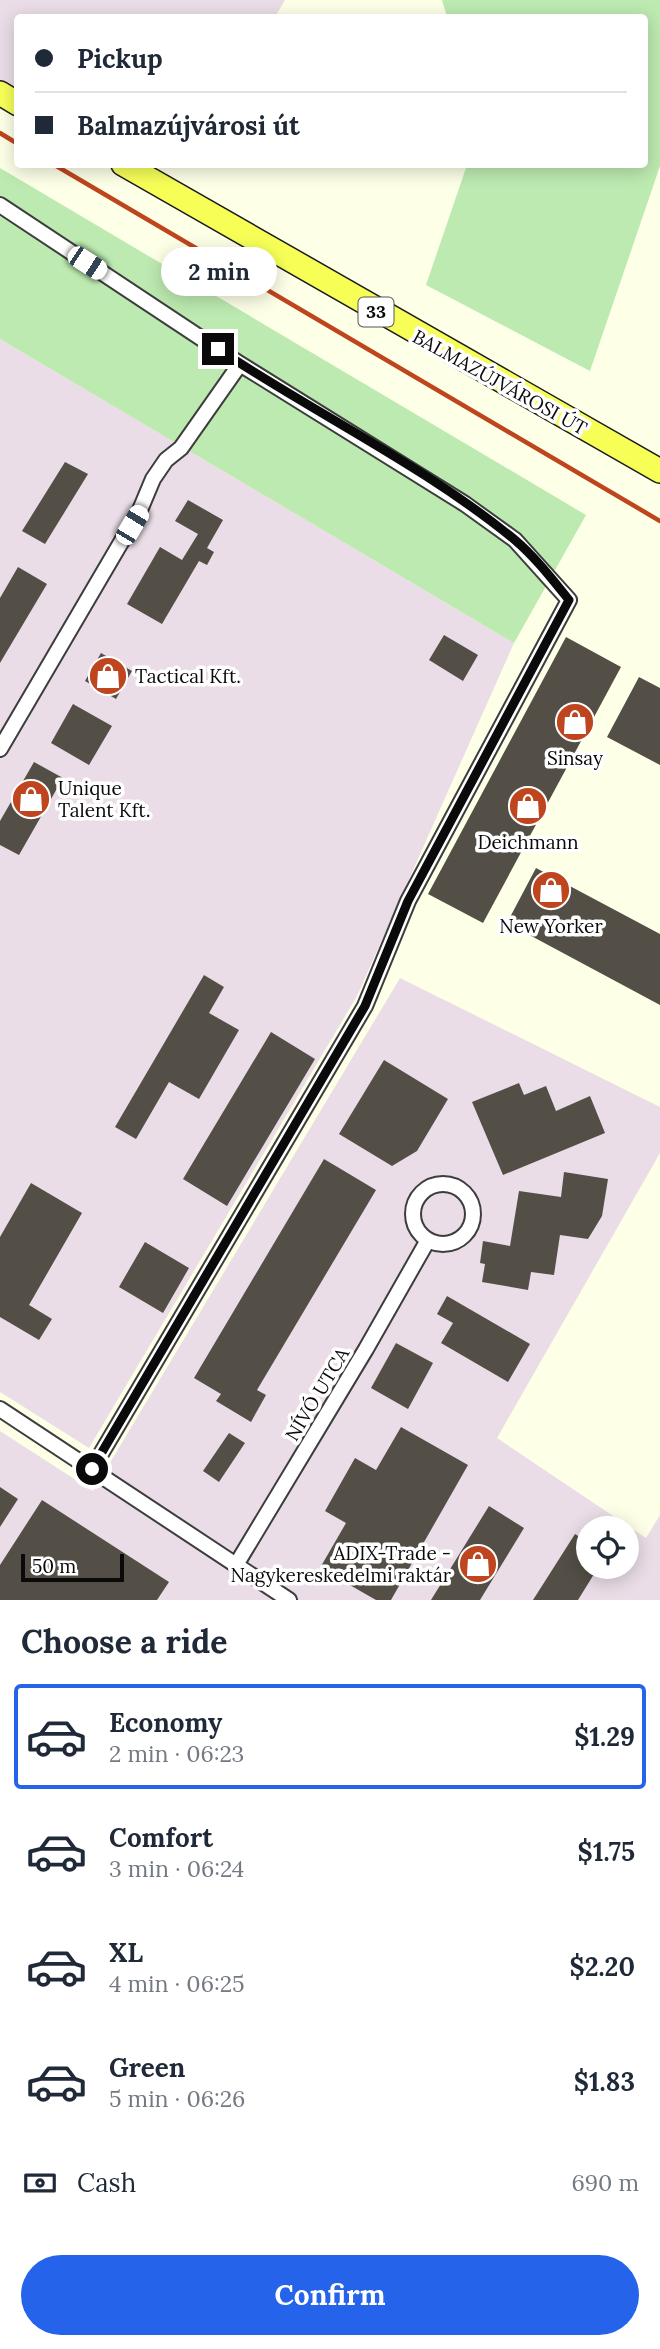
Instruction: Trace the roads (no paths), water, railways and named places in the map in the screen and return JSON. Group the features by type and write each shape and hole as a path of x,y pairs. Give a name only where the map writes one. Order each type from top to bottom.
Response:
{"main road":[{"name":"BALMAZÚJVÁROSI ÚT","path":"129,168 660,471"}],"street":[{"path":"0,205 240,364 465,504 515,540 539,562 569,600 400,921 365,1006 92,1469"},
{"path":"0,748 140,510 153,479 166,460 181,448 240,364"},
{"path":"438,1184 458,1188 471,1203 473,1213 468,1230 455,1242 436,1244 428,1240 416,1227 413,1209 416,1200 421,1193 438,1184"},
{"name":"NÍVÓ UTCA","path":"236,1565 428,1240"},
{"path":"0,1409 289,1600"}],"railway":[{"path":"0,133 14,142"},
{"path":"60,168 660,521"}],"place":[{"name":"Tactical Kft.","path":"108,676"},
{"name":"Sinsay","path":"575,722"},
{"name":"Unique Talent Kft.","path":"31,799"},
{"name":"Deichmann","path":"528,806"},
{"name":"New Yorker","path":"551,890"},
{"name":"ADIX-Trade - Nagykereskedelmi raktár","path":"478,1564"}]}
